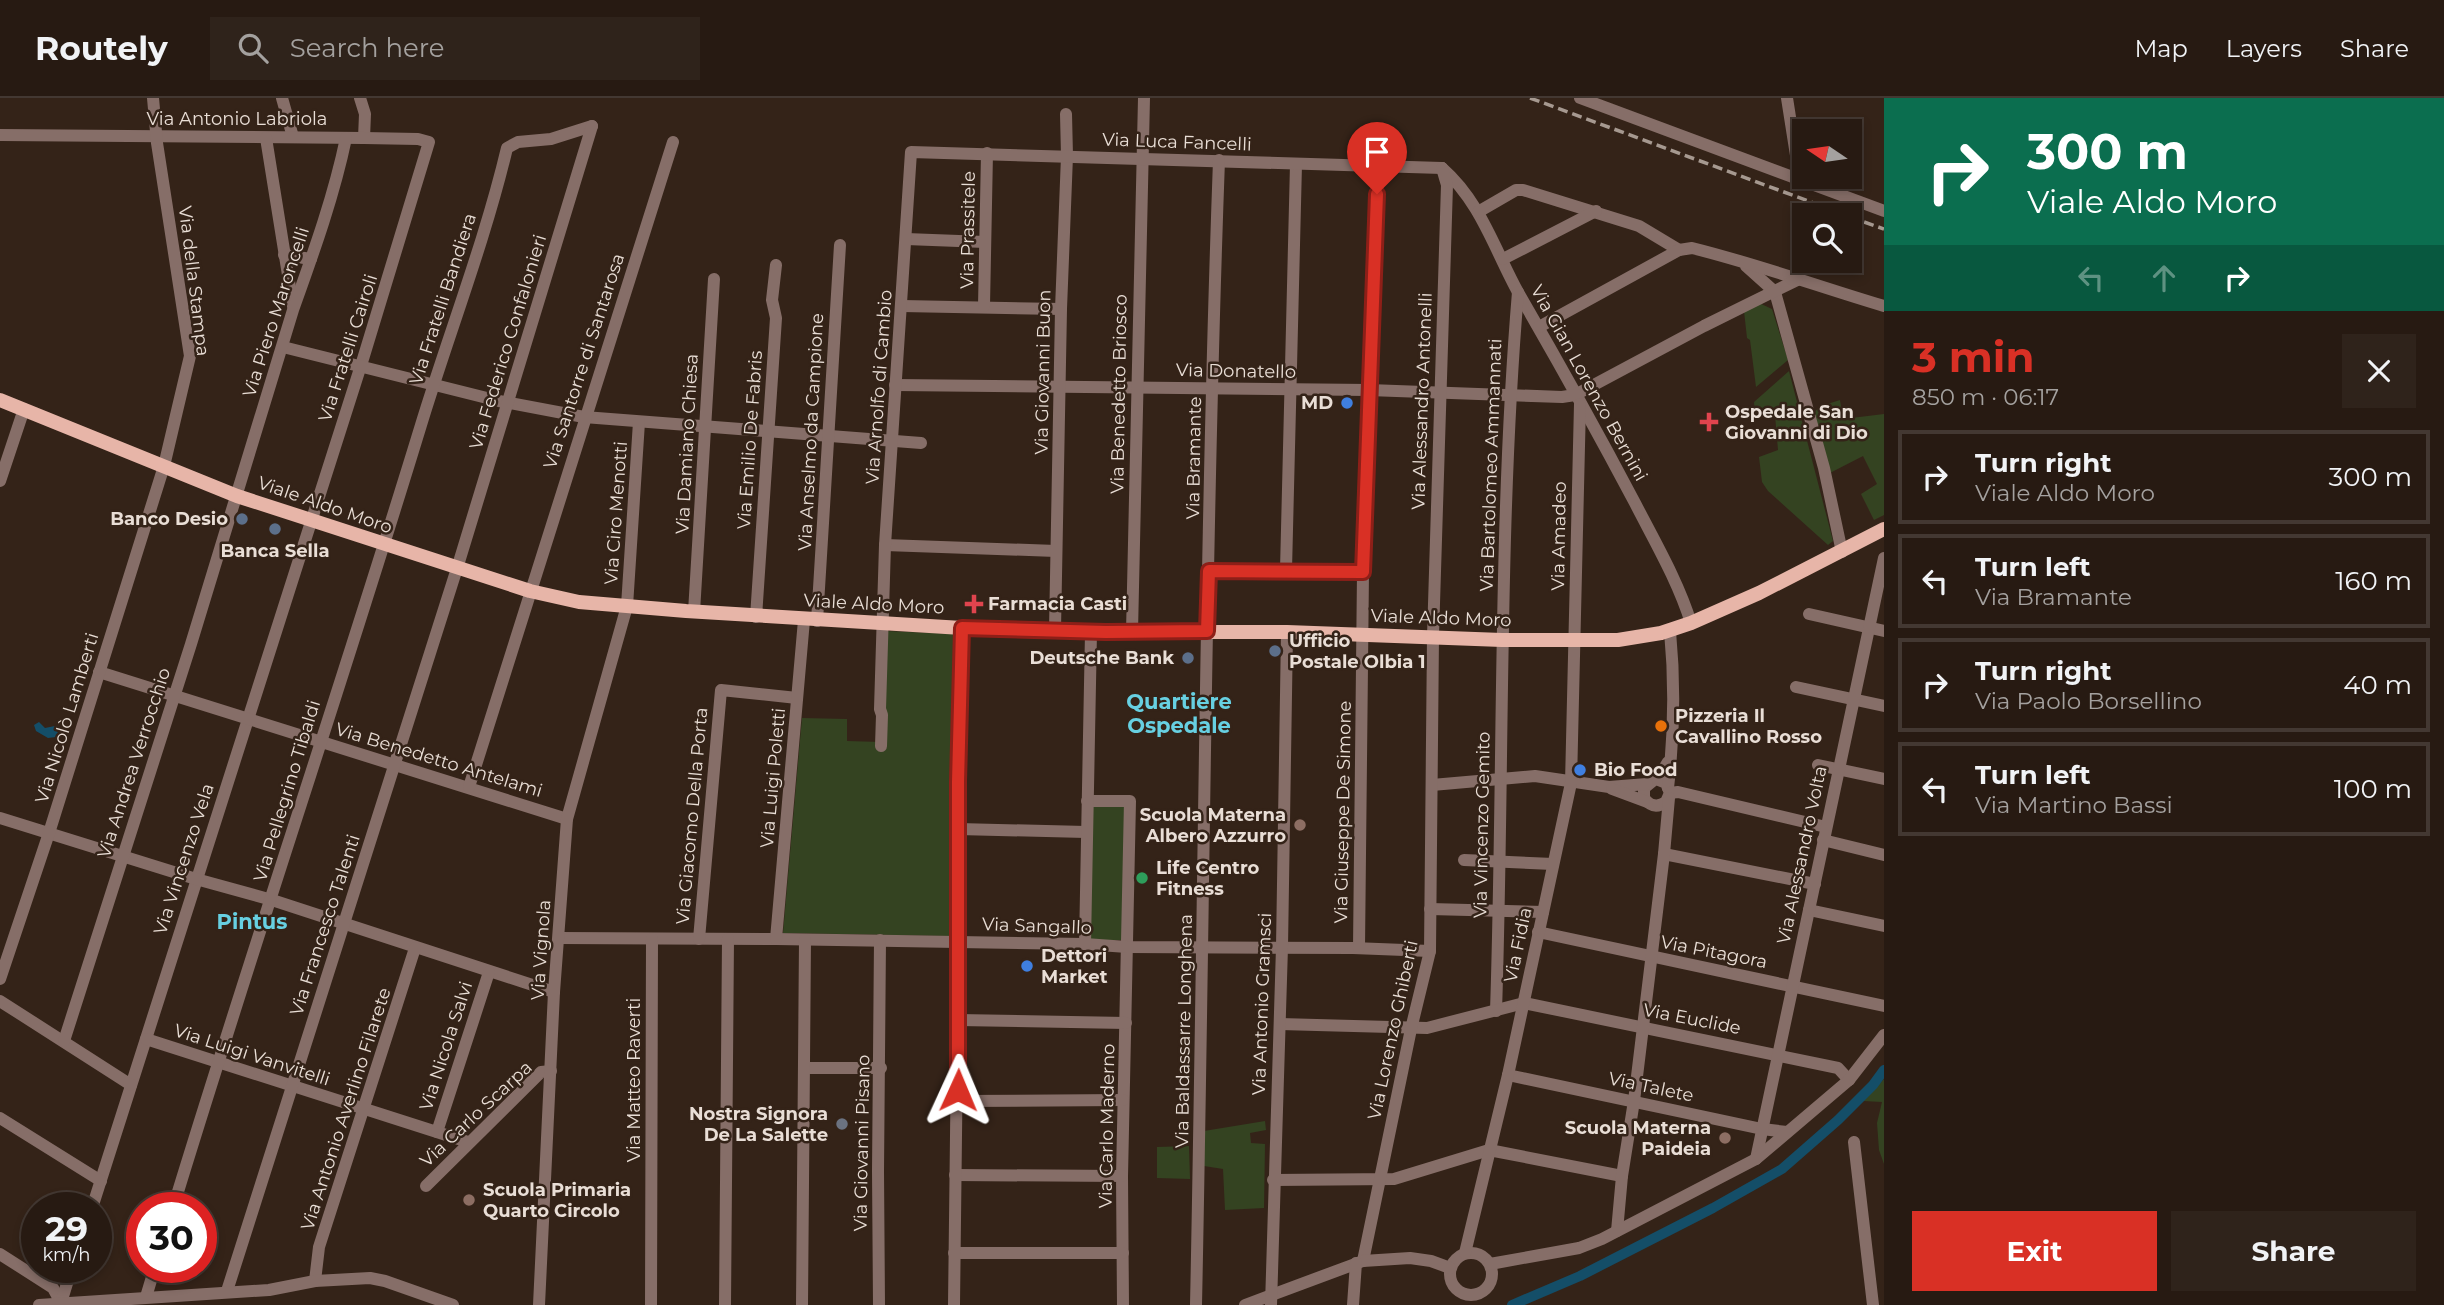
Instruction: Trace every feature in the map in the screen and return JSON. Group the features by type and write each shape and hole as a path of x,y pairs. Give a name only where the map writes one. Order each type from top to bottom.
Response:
{"main road":[{"name":"Viale Aldo Moro","path":"0,400 237,496 530,592 579,602 756,617 1091,632 1287,632 1502,640 1618,640 1670,631 1691,623 1759,593 1884,529"}],"street":[{"name":"Via della Stampa","path":"153,98 156,136 190,356 164,467"},
{"path":"282,98 293,137"},
{"path":"360,98 365,114 365,138"},
{"name":"Via Benedetto Briosco","path":"1132,632 1144,98"},
{"path":"1580,98 1792,177"},
{"path":"1787,98 1792,130"},
{"name":"Via Giovanni Buon","path":"1055,630 1066,114"},
{"name":"Via Fratelli Bandiera","path":"384,546 507,148 518,142 551,139 592,126"},
{"name":"Via Federico Confalonieri","path":"457,568 592,126"},
{"name":"Via Antonio Labriola","path":"0,135 418,139 429,142 417,184"},
{"path":"266,138 293,310"},
{"name":"Via Piero Maroncelli","path":"237,496 293,310 336,180 346,138"},
{"name":"Via Santorre di Santarosa","path":"469,787 673,142"},
{"name":"Via Luca Fancelli","path":"911,152 1442,168"},
{"name":"Via Arnolfo di Cambio","path":"881,746 886,545 911,152"},
{"name":"Via Prassitele","path":"984,306 987,153"},
{"name":"Via Bramante","path":"1207,631 1219,160"},
{"path":"1286,570 1296,164"},
{"name":"Via Giuseppe De Simone","path":"1359,948 1363,572 1378,166"},
{"name":"Via Gian Lorenzo Bernini","path":"1442,168 1457,181 1478,212 1518,292 1684,598 1691,623"},
{"name":"Via Alessandro Antonelli","path":"1433,636 1447,185 1442,168"},
{"name":"Via Fratelli Cairoli","path":"310,521 417,184"},
{"path":"1824,189 1884,211"},
{"path":"1478,212 1516,190 1522,190 1639,226 1679,250"},
{"path":"1503,259 1596,211"},
{"path":"906,239 985,242"},
{"name":"Via Anselmo da Campione","path":"811,620 828,436 840,245"},
{"path":"1539,327 1679,250 1692,248 1884,306"},
{"path":"285,261 310,264"},
{"path":"1742,262 1775,292 1824,468 1842,552"},
{"name":"Via Emilio De Fabris","path":"756,617 776,318 772,300 776,265"},
{"name":"Via Damiano Chiesa","path":"694,612 714,279"},
{"path":"1578,400 1704,326 1797,280"},
{"name":"Via Bartolomeo Ammannati","path":"1502,640 1510,394 1518,292"},
{"path":"902,306 1061,309"},
{"path":"282,347 508,403 584,417 921,443"},
{"name":"Via Donatello","path":"895,385 1369,390 1510,394 1578,400"},
{"name":"Via Amadeo","path":"1574,639 1578,400"},
{"path":"0,481 24,409"},
{"name":"Via Ciro Menotti","path":"628,606 639,422"},
{"path":"1579,433 1597,434"},
{"name":"Via Nicolò Lamberti","path":"0,979 49,833 164,467"},
{"name":"Via Andrea Verrocchio","path":"64,1041 237,496"},
{"name":"Via Vincenzo Vela","path":"97,1192 310,521"},
{"path":"886,545 1056,551"},
{"name":"Via Pellegrino Tibaldi","path":"178,1192 384,546"},
{"name":"Via Alessandro Volta","path":"1756,1159 1884,558"},
{"name":"Via Francesco Talenti","path":"227,1292 457,568"},
{"path":"1209,571 1363,572"},
{"name":"Via Vignola","path":"539,1305 554,992 567,819 628,606"},
{"path":"1809,614 1884,631"},
{"name":"Via Luigi Poletti","path":"776,939 797,698 811,620"},
{"path":"954,1305 962,628"},
{"name":"Via Baldassarre Longhena","path":"1196,1305 1207,631"},
{"path":"1617,1231 1665,847 1672,756 1673,664 1670,631"},
{"path":"1085,944 1091,632"},
{"name":"Via Antonio Gramsci","path":"1271,1299 1282,947 1287,632"},
{"name":"Via Lorenzo Ghiberti","path":"1353,1305 1360,1262 1430,951 1433,636"},
{"name":"Via Fidia","path":"1465,1253 1508,1075 1571,783 1574,639"},
{"name":"Via Vincenzo Gemito","path":"1496,1011 1502,640"},
{"name":"Via Benedetto Antelami","path":"99,672 567,819"},
{"path":"1796,687 1884,706"},
{"name":"Via Giacomo Della Porta","path":"699,939 721,690 797,698"},
{"path":"1665,847 1643,793 1672,756"},
{"path":"1818,765 1884,779"},
{"path":"1432,785 1535,776 1609,788 1649,804 1661,805 1669,793"},
{"path":"1609,788 1652,781 1666,783 1669,793"},
{"path":"1669,793 1826,827"},
{"name":"Via Carlo Maderno","path":"1087,801 1130,801 1123,1100 1123,1305"},
{"path":"0,818 272,900 554,992"},
{"path":"958,829 1086,832"},
{"path":"1823,841 1884,855"},
{"path":"1665,847 1815,884"},
{"path":"1464,860 1553,864"},
{"path":"1430,909 1543,912"},
{"path":"1809,909 1884,926"},
{"name":"Via Pitagora","path":"1538,932 1884,1006"},
{"name":"Via Sangallo","path":"559,939 880,940 1430,951"},
{"name":"Via Matteo Raverti","path":"651,1305 652,939"},
{"path":"725,1305 729,939"},
{"path":"803,1305 805,940"},
{"name":"Via Giovanni Pisano","path":"879,1305 880,940"},
{"name":"Via Antonio Averlino Filarete","path":"315,1281 319,1247 415,948"},
{"name":"Via Nicola Salvi","path":"437,1132 489,971"},
{"path":"0,1001 131,1085"},
{"path":"1280,1024 1427,1028 1524,1003"},
{"name":"Via Euclide","path":"1524,1003 1838,1068 1849,1080"},
{"path":"958,1020 1126,1023"},
{"path":"1490,1264 1579,1248 1756,1159 1849,1080 1884,1035"},
{"name":"Via Luigi Vanvitelli","path":"146,1039 468,1142"},
{"path":"805,1068 881,1068"},
{"name":"Via Carlo Scarpa","path":"426,1185 541,1072 551,1071"},
{"name":"Via Talete","path":"1508,1075 1787,1132"},
{"path":"957,1101 1123,1100"},
{"path":"0,1118 101,1181"},
{"path":"1854,1142 1873,1305"},
{"path":"1273,1180 1394,1179 1489,1150 1622,1176"},
{"path":"955,1175 1122,1176"},
{"path":"954,1253 1123,1253"},
{"path":"1465,1253 1479,1254 1490,1264 1492,1279 1482,1300 1465,1295 1454,1288 1450,1268 1458,1257 1465,1253"},
{"path":"0,1254 60,1286"},
{"path":"1245,1305 1271,1299 1360,1262 1410,1258 1431,1261 1450,1268"},
{"path":"39,1305 146,1297 210,1299 227,1292 270,1290 315,1281 370,1278 385,1280 453,1305"},
{"path":"61,1303 62,1283"},
{"path":"146,1297 150,1283"},
{"path":"266,1305 270,1290"}],"green space":[{"path":"1759,303 1772,309 1788,360 1756,387 1744,311"},
{"path":"1789,371 1833,541 1828,545 1768,491 1762,482 1759,457 1778,450 1775,415 1755,417 1754,402"},
{"path":"1840,400 1843,419 1884,414 1884,515 1874,520 1861,494 1877,484 1863,456 1828,474 1813,413 1821,406"},
{"path":"886,631 955,634 949,936 783,933 802,718 847,719 847,741 881,742"},
{"path":"1091,804 1126,804 1122,940 1090,940"},
{"path":"1884,1079 1884,1164 1879,1150 1877,1123 1882,1102 1863,1101"},
{"path":"1265,1121 1266,1130 1250,1133 1251,1143 1265,1144 1264,1208 1225,1210 1223,1169 1204,1166 1204,1131"},
{"path":"1189,1146 1190,1179 1157,1178 1157,1147"}],"water":[{"path":"39,722 45,728 55,726 58,732 56,737 48,738 36,731 34,725"}],"waterway":[{"path":"1512,1305 1580,1276 1713,1208 1782,1169 1838,1120 1884,1070"}],"railway":[{"path":"1530,98 1814,203"},
{"path":"1862,221 1884,229"}],"place":[{"name":"MD","path":"1347,403"},
{"name":"Ospedale San Giovanni di Dio","path":"1709,422"},
{"name":"Banco Desio","path":"242,519"},
{"name":"Banca Sella","path":"275,529"},
{"name":"Farmacia Casti","path":"974,604"},
{"name":"Ufficio Postale Olbia 1","path":"1275,651"},
{"name":"Deutsche Bank","path":"1188,658"},
{"name":"Pizzeria Il Cavallino Rosso","path":"1661,726"},
{"name":"Bio Food","path":"1580,770"},
{"name":"Scuola Materna Albero Azzurro","path":"1300,825"},
{"name":"Life Centro Fitness","path":"1142,878"},
{"name":"Dettori Market","path":"1027,966"},
{"name":"Nostra Signora De La Salette","path":"842,1124"},
{"name":"Scuola Materna Paideia","path":"1725,1138"},
{"name":"Scuola Primaria Quarto Circolo","path":"469,1200"}],"district":[{"name":"Quartiere Ospedale","path":"1179,713"},
{"name":"Pintus","path":"252,921"}],"route":[{"path":"958,1090 958,782 962,628 1106,632 1207,631 1209,571 1363,572 1377,194"}]}
